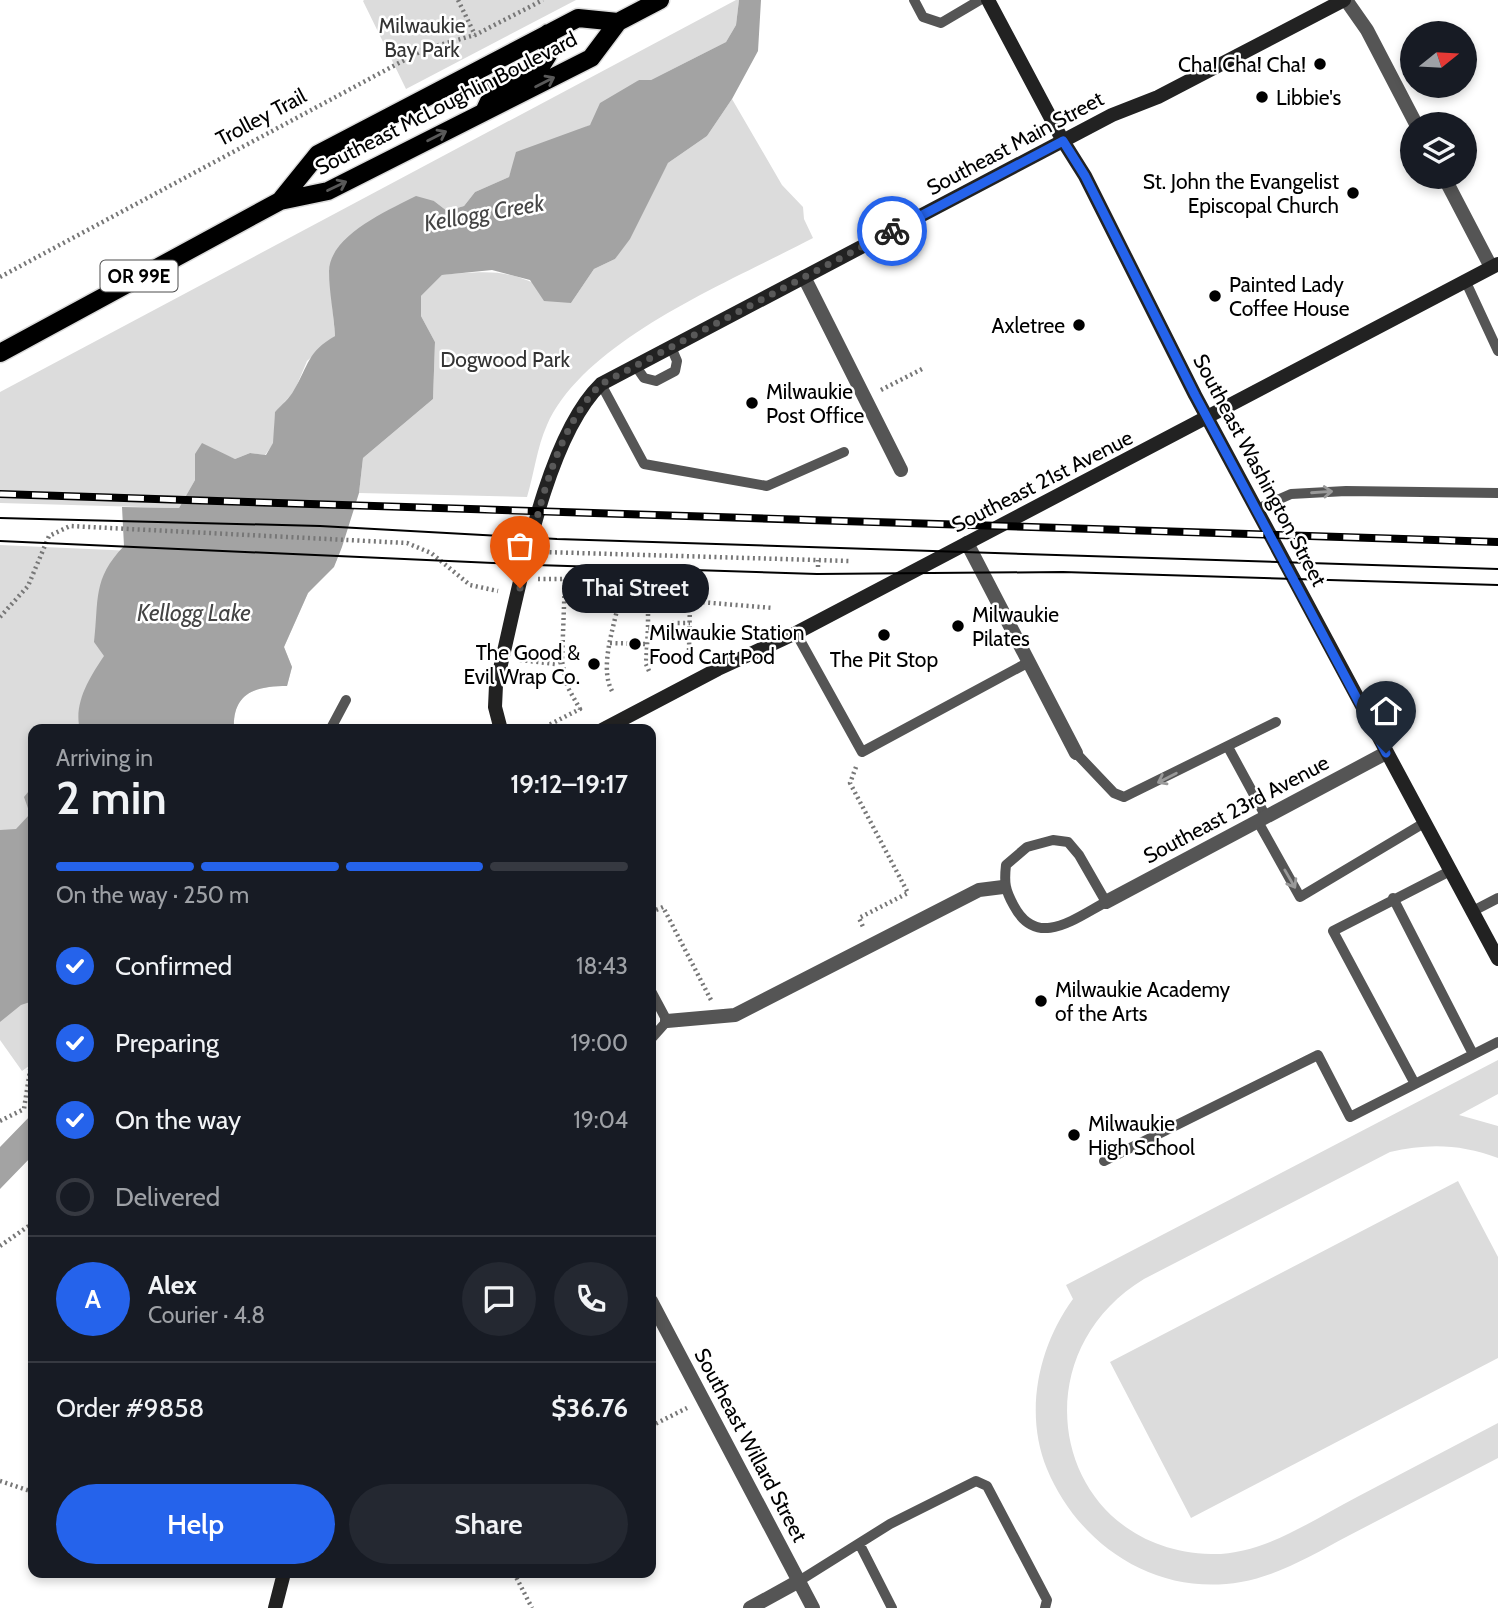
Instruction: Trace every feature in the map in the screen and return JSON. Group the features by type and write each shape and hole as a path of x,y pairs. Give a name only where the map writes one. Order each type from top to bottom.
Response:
{"main road":[{"name":"Southeast McLoughlin Boulevard","path":"0,353 280,201 328,191 591,58 618,22 660,0"},
{"name":"Southeast McLoughlin Boulevard","path":"280,201 318,154 578,18 618,22"},
{"path":"484,113 496,86 543,63 548,55 548,33"}],"street":[{"name":"Southeast Washington Street","path":"988,0 1091,188 1208,417 1498,959"},
{"name":"Southeast Main Street","path":"499,724 495,707 496,685 530,546 556,462 572,421 585,400 601,384 1112,115 1158,97 1345,0"},
{"path":"1345,0 1367,30 1410,112"},
{"path":"1451,189 1495,265"},
{"name":"Southeast 21st Avenue","path":"613,724 718,669 796,633 1495,265"},
{"path":"804,277 901,470"},
{"path":"968,543 1076,753"},
{"name":"Southeast 23rd Avenue","path":"1105,902 1386,753"},
{"path":"667,1021 735,1015 979,890 1003,887"},
{"name":"Southeast Willard Street","path":"656,1310 813,1608"},
{"path":"275,1608 283,1578"},
{"path":"750,1608 799,1581"}],"lane":[{"path":"914,0 923,17 941,23 980,0"},
{"path":"1465,280 1498,351"},
{"path":"635,365 644,378 656,381 675,371 677,361 671,347"},
{"path":"601,384 644,464 767,486 844,452"},
{"path":"1257,509 1290,494 1332,491 1498,493"},
{"path":"796,633 862,752 1028,662"},
{"path":"333,724 345,700"},
{"path":"1076,753 1101,776 1114,793 1124,797 1276,722"},
{"path":"1227,747 1300,897 1424,823"},
{"path":"1053,840 1068,842 1080,855 1105,902 1062,926 1040,929 1021,919 1003,887 1006,865 1027,847 1053,840"},
{"path":"1415,1084 1333,931 1392,898 1450,871"},
{"path":"1392,898 1474,1054"},
{"path":"1473,911 1498,898"},
{"path":"656,1001 667,1021 656,1033"},
{"path":"1104,1161 1318,1055 1350,1117 1498,1042"},
{"path":"799,1581 890,1524 976,1481 987,1486 1047,1600 1045,1608"},
{"path":"860,1545 892,1608"}],"path":[{"path":"458,0 475,35"},
{"name":"Trolley Trail","path":"0,277 425,49 475,35 543,0"},
{"path":"865,399 924,368"},
{"path":"0,617 28,586 49,536 70,526 407,543 431,554 470,585 498,591"},
{"path":"553,552 849,561"},
{"path":"818,560 818,567"},
{"path":"551,724 580,709 567,686 562,661 565,579"},
{"path":"648,603 646,664 649,671"},
{"path":"612,691 608,684 610,643 617,610 637,610 648,603 773,608"},
{"path":"690,603 690,650"},
{"path":"648,628 667,630 672,622 690,623"},
{"path":"610,643 647,644"},
{"path":"529,663 555,664 562,661"},
{"path":"859,918 908,893 850,783 862,752"},
{"path":"656,910 663,906 720,1017"},
{"path":"0,1121 24,1109 28,1083"},
{"path":"0,1246 28,1226"},
{"path":"656,1423 703,1399"},
{"path":"0,1481 28,1490"},
{"path":"517,1578 532,1608"}],"green space":[{"name":"Milwaukie Bay Park","path":"364,0 576,0 406,89 363,1"},
{"path":"739,0 736,25 726,42 651,80 639,80 590,125 515,161 509,177 475,192 464,206 447,211 434,201 329,269 335,336 307,361 294,392 275,412 274,443 265,455 250,453 235,459 215,451 195,454 195,480 179,508 0,503 0,392"},
{"name":"Dogwood Park","path":"732,99 782,185 803,207 804,219 813,238 664,315 593,366 566,394 547,425 527,497 359,493 363,458 433,399 435,342 421,316 421,296 442,275 481,272 522,278 571,303 594,269 615,259 668,163 707,136"},
{"path":"0,545 337,560 308,593 284,647 292,667 287,686 265,688 248,694 237,708 234,724 28,724 28,1067 22,1071 0,1040"},
{"path":"1498,1060 1498,1094 1459,1115 1498,1126 1498,1158 1444,1146 1390,1152 1144,1279 1103,1313 1078,1355 1067,1400 1071,1445 1088,1486 1117,1520 1159,1544 1211,1554 1250,1549 1287,1534 1498,1423 1498,1458 1296,1563 1241,1582 1210,1585 1180,1582 1151,1573 1124,1560 1100,1543 1061,1497 1047,1469 1036,1426 1038,1381 1043,1359 1061,1318 1073,1299 1066,1285"},
{"path":"1458,1181 1498,1257 1498,1358 1191,1518 1110,1362"}],"water":[{"name":"Kellogg Lake","path":"739,0 761,0 758,51 732,99 707,136 668,163 630,239 615,259 594,269 571,303 544,301 530,280 492,270 442,275 421,296 421,316 435,342 433,399 363,458 359,493 334,567 308,593 284,647 292,667 287,686 265,688 248,694 237,708 234,724 79,724 81,700 88,682 104,656 94,642 97,602 107,569 124,546 122,507 179,508 195,480 195,454 202,443 235,459 250,453 266,455 273,443 275,412 292,393 314,354 335,336 329,271 339,246 363,225 416,196 434,201 447,211 464,206 475,192 509,177 516,152 590,125 600,103 639,80 651,80 726,42 736,25"},
{"path":"28,792 28,808 24,797"},
{"path":"28,816 28,1003 0,1022 0,830 16,829"},
{"path":"28,1118 28,1160 0,1189 0,1147"}],"tram line":[{"path":"0,518 320,526 557,539 1498,569"},
{"path":"0,541 536,565 817,574 1063,572 1498,585"}],"railway":[{"path":"0,494 1498,542"}],"way so far":[{"path":"520,588 530,546 563,442 585,400 601,384 892,231"}],"place":[{"name":"Cha! Cha! Cha!","path":"1320,64"},
{"name":"Libbie's","path":"1262,97"},
{"name":"St. John the Evangelist Episcopal Church","path":"1353,193"},
{"name":"Painted Lady Coffee House","path":"1215,296"},
{"name":"Axletree","path":"1079,325"},
{"name":"Milwaukie Post Office","path":"752,403"},
{"name":"Thai Street","path":"520,588"},
{"name":"Milwaukie Pilates","path":"958,626"},
{"name":"The Pit Stop","path":"884,635"},
{"name":"Milwaukie Station Food Cart Pod","path":"635,644"},
{"name":"The Good & Evil Wrap Co.","path":"594,664"},
{"name":"Milwaukie Academy of the Arts","path":"1041,1001"},
{"name":"Milwaukie High School","path":"1074,1135"}],"route":[{"path":"892,231 1063,141 1085,176 1195,395 1386,753"}],"water label":[{"name":"Kellogg Creek","path":"484,213"}]}
